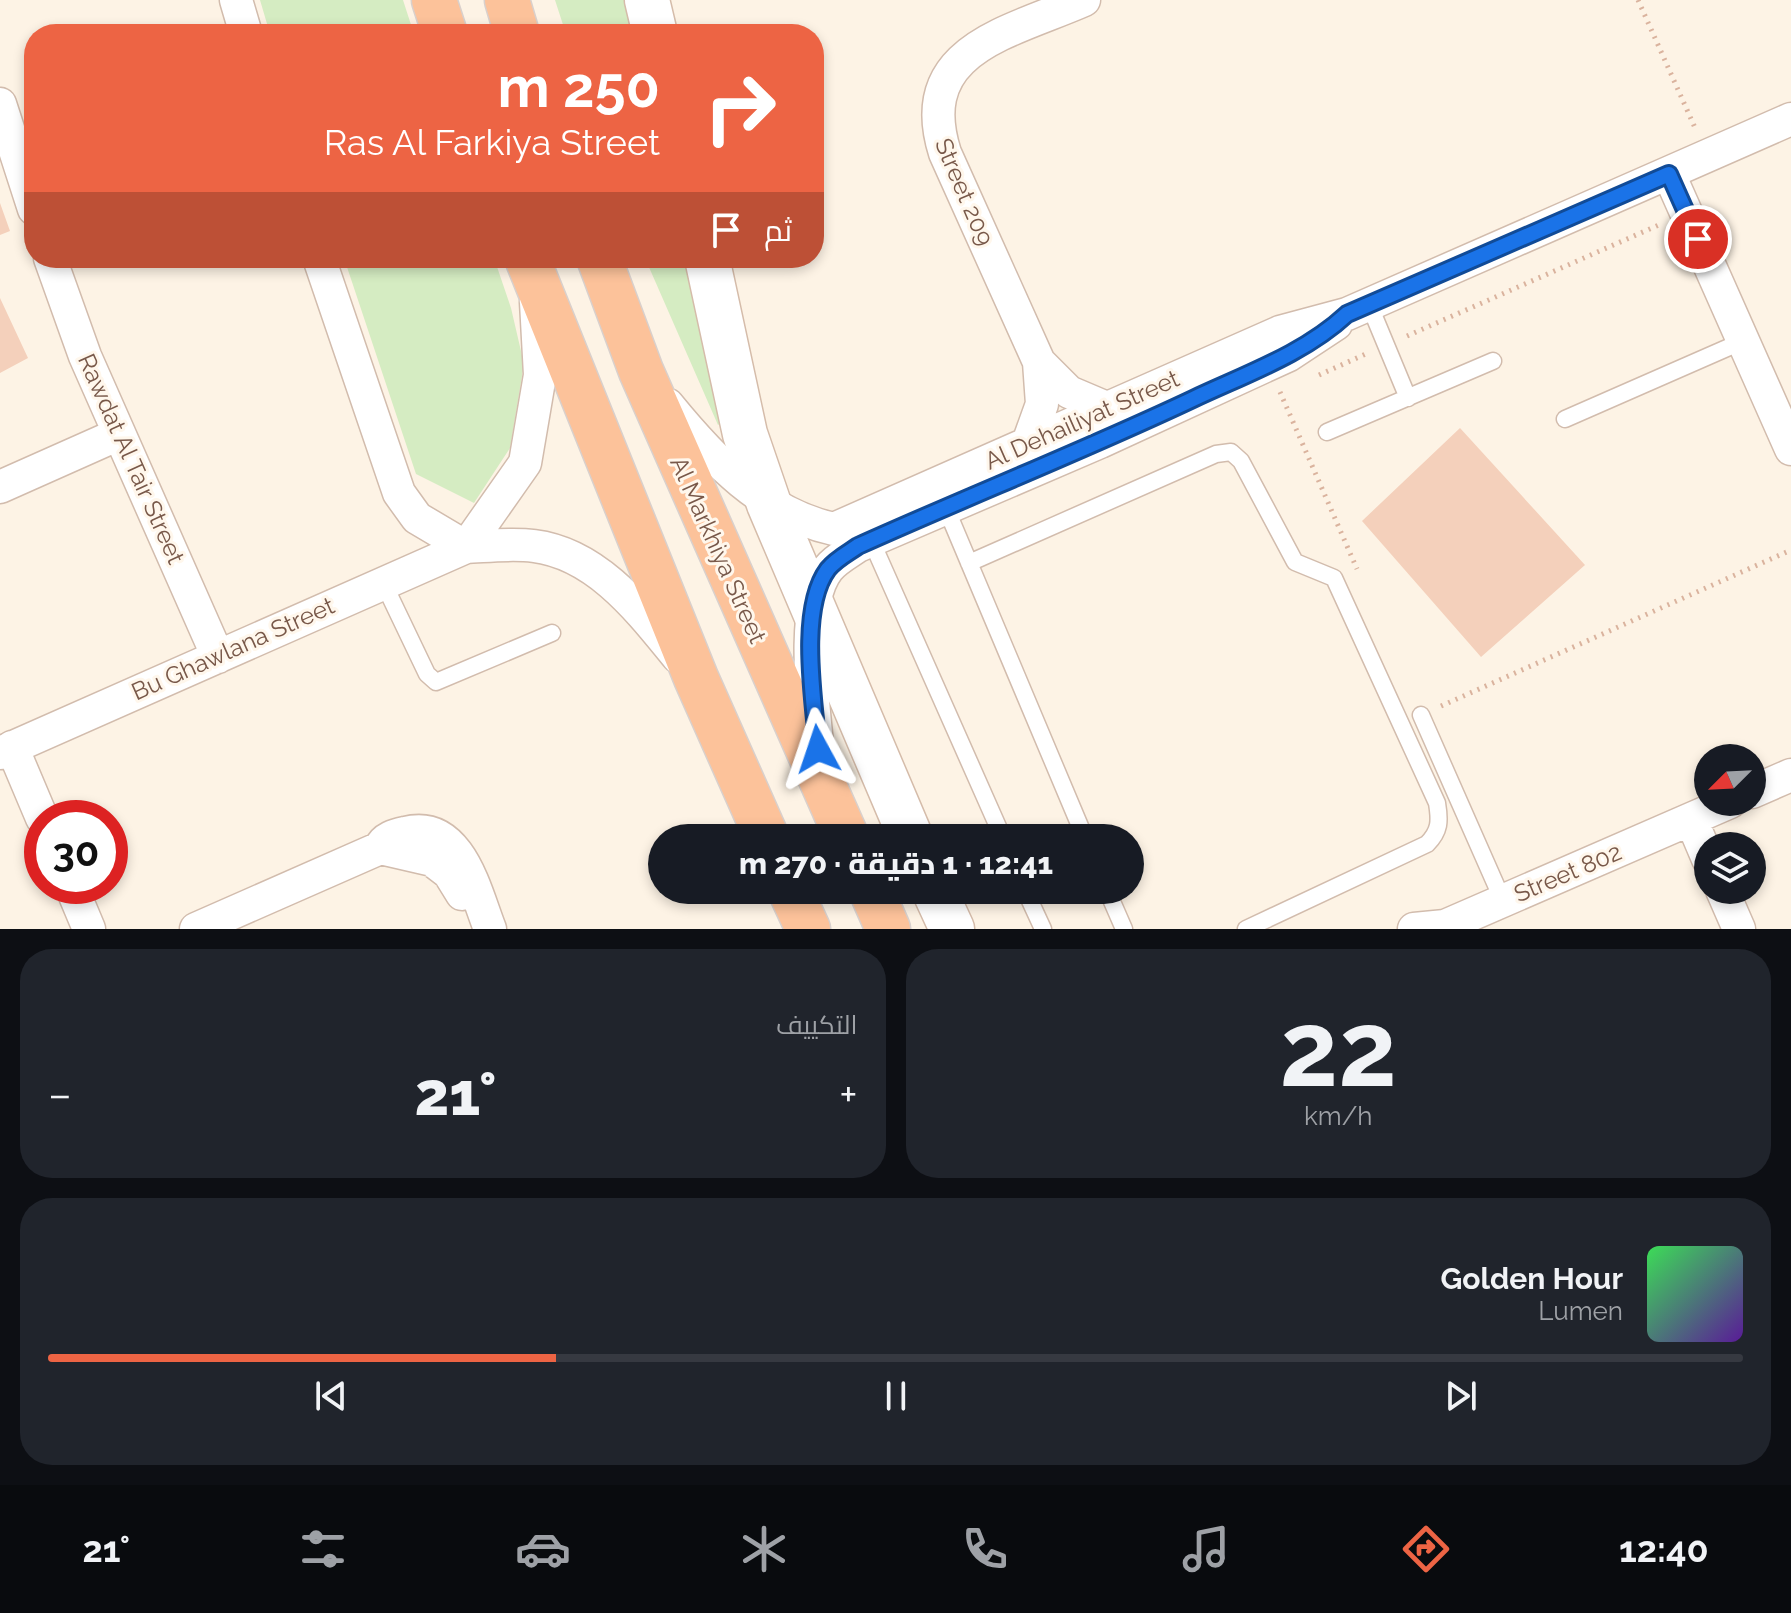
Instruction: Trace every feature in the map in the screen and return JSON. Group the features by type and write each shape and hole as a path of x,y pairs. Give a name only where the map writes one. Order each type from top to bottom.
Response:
{"highway":[{"path":"434,0 442,24"},
{"path":"507,0 514,24"},
{"path":"530,268 696,678 761,824"},
{"name":"Al Markhiya Street","path":"603,268 641,371 840,824"},
{"path":"796,904 808,929"},
{"path":"877,904 888,929"}],"main road":[{"path":"647,0 653,24"},
{"path":"709,268 745,434 769,504 905,824"},
{"path":"940,904 952,929"}],"street":[{"path":"236,0 243,24"},
{"name":"Street 209","path":"1028,443 1042,404 1039,362 945,153 937,127 937,96 945,75 973,51 1084,0"},
{"path":"0,104 24,178"},
{"name":"Al Dehailiyat Street","path":"641,371 700,444 769,504 814,524 834,529 1280,332 1358,309 1791,119"},
{"path":"1669,174 1791,449"},
{"name":"Rawdat Al Tair Street","path":"54,268 85,356 218,657"},
{"path":"322,268 399,493 417,518 466,547 525,463 540,375 530,268"},
{"name":"Al Dehailiyat Street","path":"820,780 810,657 814,605 826,571 839,559 871,540 1100,442 1289,355 1358,309"},
{"name":"Street 209","path":"1039,362 1069,392 1109,409"},
{"path":"0,487 119,434"},
{"name":"Bu Ghawlana Street","path":"6,750 466,547 516,545 563,552 609,580 643,614 696,678"},
{"path":"6,750 32,800"},
{"path":"1766,786 1791,775"},
{"name":"Street 802","path":"1434,928 1698,816"},
{"path":"380,848 383,841 413,831 426,831 444,839 464,866 490,929"},
{"path":"196,929 380,848 422,855 441,866 456,882 478,929"},
{"path":"79,904 89,929"},
{"path":"1728,904 1739,929"},
{"path":"1747,904 1757,929"}],"lane":[{"path":"1358,309 1408,398"},
{"path":"1565,419 1743,341"},
{"path":"1327,432 1493,361"},
{"path":"969,563 1216,454 1231,452 1241,461 1295,562 1334,578 1437,803 1440,822 1435,836 1427,844 1246,929"},
{"path":"946,508 1079,824"},
{"path":"871,540 997,824"},
{"path":"383,582 427,674 436,682 552,633"},
{"path":"1421,715 1503,901"},
{"path":"1031,904 1043,929"},
{"path":"1113,904 1124,929"}],"path":[{"path":"1638,0 1708,156"},
{"path":"1421,715 1791,550"}],"green space":[{"path":"260,0 403,0 411,24 267,24"},
{"path":"555,0 630,0 636,24 563,24"},
{"path":"347,268 497,268 511,308 524,364 510,448 474,503 416,474"},
{"path":"649,268 694,268 731,416 718,425"}],"building":[{"path":"0,203 10,231 0,235"},
{"path":"0,298 28,358 0,373"},
{"path":"1460,428 1585,565 1481,657 1362,521"}],"route":[{"path":"818,749 810,657 814,605 826,571 858,546 1100,442 1289,355 1331,329 1347,314 1669,174 1698,239"}]}
